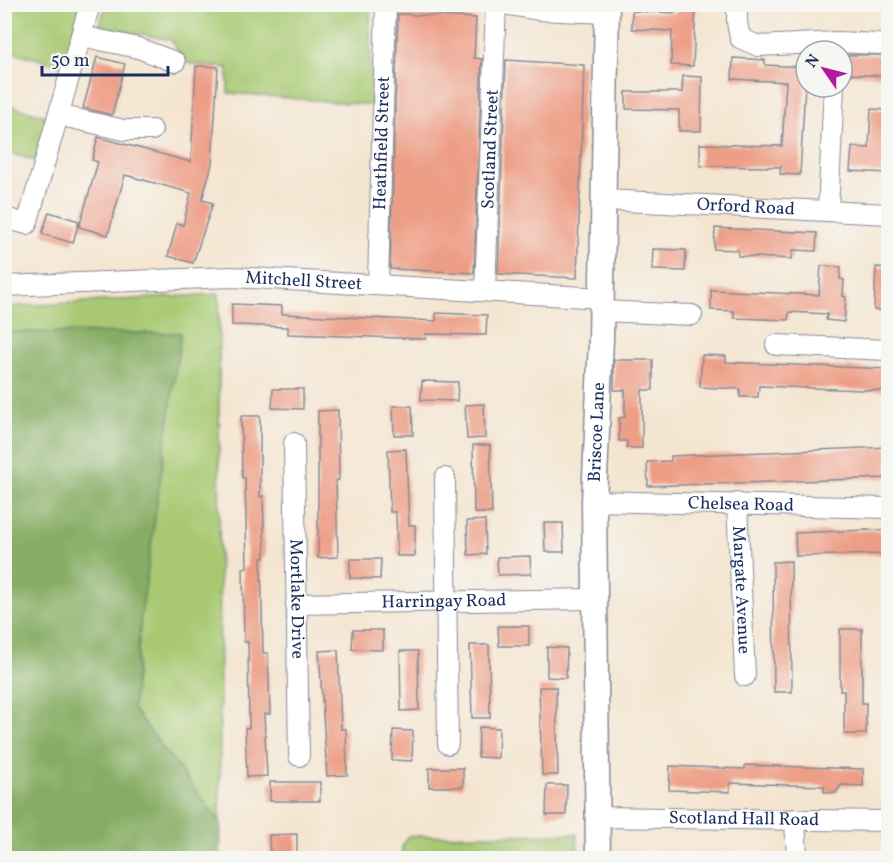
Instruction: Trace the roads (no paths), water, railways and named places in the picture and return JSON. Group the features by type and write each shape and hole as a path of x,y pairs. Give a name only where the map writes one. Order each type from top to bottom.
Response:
{"street":[{"path":"4,218 27,224 90,4"},
{"name":"Heathfield Street","path":"378,284 386,4"},
{"name":"Scotland Street","path":"485,291 496,4"},
{"path":"503,4 538,10 606,8"},
{"path":"737,4 736,22 740,38 759,46 794,46"},
{"name":"Briscoe Lane","path":"598,858 593,599 594,501 602,304 606,8"},
{"path":"81,36 138,48 175,62"},
{"path":"854,46 879,44"},
{"path":"828,211 833,99"},
{"path":"58,115 124,130 152,130"},
{"name":"Orford Road","path":"604,200 888,214"},
{"name":"Mitchell Street","path":"4,286 232,277 485,291 692,315"},
{"path":"776,345 888,350"},
{"name":"Mortlake Drive","path":"294,443 299,756"},
{"path":"445,478 448,744"},
{"name":"Chelsea Road","path":"594,501 888,508"},
{"name":"Margate Avenue","path":"737,503 745,676"},
{"name":"Harringay Road","path":"296,604 593,599"},
{"name":"Scotland Hall Road","path":"598,817 888,821"},
{"path":"795,819 797,858"}]}
